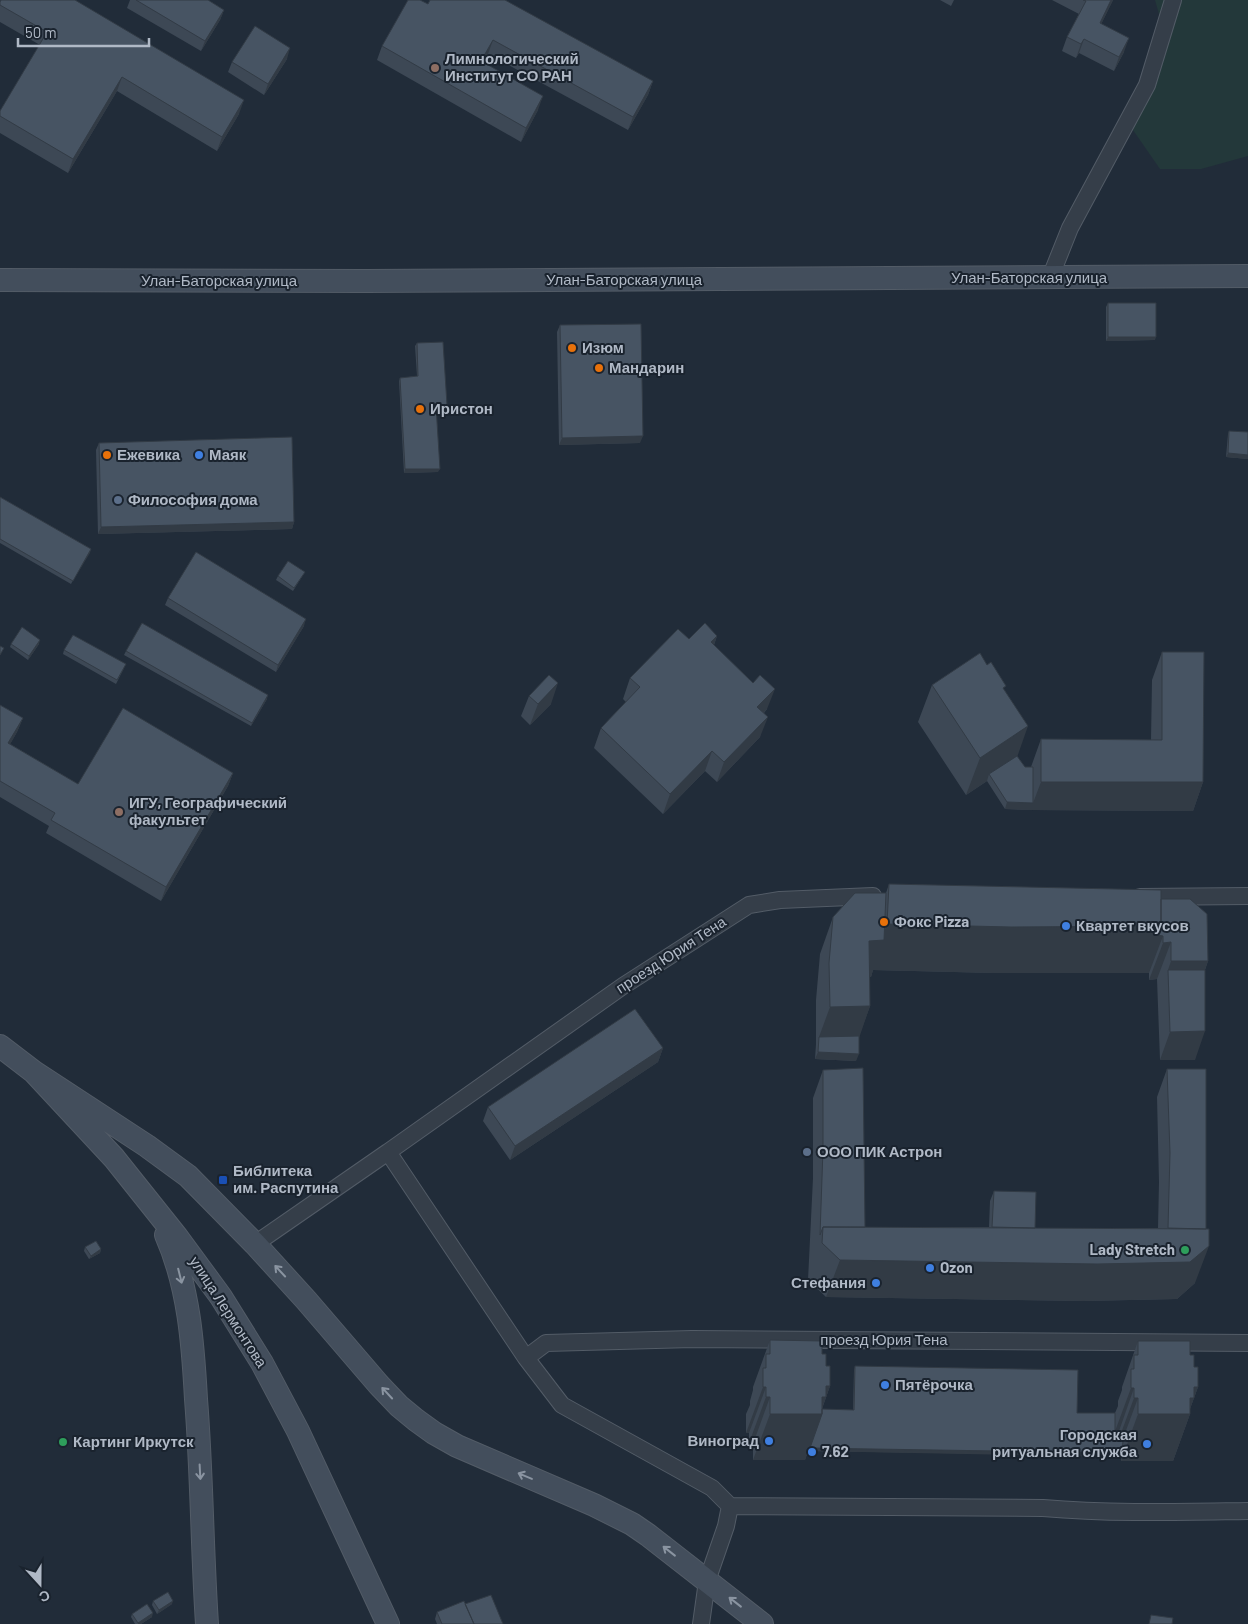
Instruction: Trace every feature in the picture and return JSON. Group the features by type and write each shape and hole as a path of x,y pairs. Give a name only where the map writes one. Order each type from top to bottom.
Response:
{"main road":[{"name":"Улан-Баторская улица","path":"0,280 366,281 1248,276"},
{"name":"улица Лермонтова","path":"0,1046 34,1072 87,1128 136,1185 212,1284 262,1363 298,1431 388,1624"},
{"path":"34,1072 181,1170 255,1244 332,1329 379,1385 399,1406 416,1420 457,1446 594,1505 632,1524 648,1534 762,1624"},
{"path":"136,1185 152,1208 172,1248 187,1308 193,1354 198,1422 208,1624"}],"street":[{"path":"1050,278 1070,228 1147,85 1173,0"},
{"name":"проезд Юрия Тена","path":"255,1244 623,986 748,905 780,900 888,896"},
{"path":"1122,897 1248,896"},
{"path":"388,1152 526,1358 562,1405 712,1488 730,1506 1248,1511"},
{"name":"проезд Юрия Тена","path":"526,1358 546,1343 692,1338 1248,1343"},
{"path":"701,1624 707,1581 726,1526 730,1506"}],"green space":[{"path":"1155,0 1248,0 1248,156 1201,169 1160,169 1133,130 1147,85 1161,21"}],"building":[{"path":"1,0 75,0 244,100 222,137 122,77 73,159 0,116 0,111 47,32 0,5"},
{"path":"136,0 208,0 224,10 205,41"},
{"name":"Лимнологический Институт СО РАН","path":"408,0 420,0 428,4 430,0 505,0 653,81 633,117 493,40 481,61 543,96 526,128 382,46"},
{"path":"1083,0 1111,0 1100,23 1129,38 1119,57 1084,39 1081,44 1067,37 1086,1"},
{"path":"255,26 290,48 268,84 232,62"},
{"path":"1108,303 1156,303 1156,337 1108,337"},
{"path":"641,324 643,436 562,438 560,325"},
{"name":"Иристон","path":"443,342 447,405 436,406 440,469 405,469 400,378 418,376 417,343"},
{"path":"1229,431 1248,432 1248,455 1228,453"},
{"path":"292,437 294,522 101,527 99,443"},
{"path":"0,497 91,549 73,581 0,539"},
{"path":"196,552 306,619 278,665 168,598"},
{"path":"288,561 305,572 294,588 278,576"},
{"path":"142,623 268,695 252,723 126,651"},
{"path":"705,623 717,636 711,642 753,683 760,675 775,689 757,707 768,717 724,762 712,751 670,794 601,728 640,687 630,678 678,629 689,639"},
{"path":"22,627 40,640 29,656 11,644"},
{"path":"73,635 126,664 117,680 64,650"},
{"path":"0,646 4,648 0,655"},
{"path":"1162,652 1204,652 1203,782 1041,782 1041,739 1162,740"},
{"path":"980,653 987,665 991,662 1006,686 1003,688 1028,726 980,758 932,685"},
{"path":"549,675 558,683 538,704 529,696"},
{"name":"ИГУ, Географический факультет","path":"0,705 23,718 8,743 78,784 123,708 233,773 166,887 51,820 55,813 0,781"},
{"path":"1017,756 1025,767 1033,767 1033,803 1007,802 989,774"},
{"path":"889,884 1161,890 1161,926 1011,927 887,924"},
{"path":"855,893 886,893 884,940 869,941 870,1006 830,1007 829,963 833,917"},
{"path":"1161,899 1190,899 1207,914 1208,961 1171,961 1171,942 1163,943 1163,936 1158,935 1161,926"},
{"path":"1168,970 1205,970 1205,1031 1170,1032"},
{"path":"635,1009 663,1048 515,1146 488,1107"},
{"path":"859,1036 859,1054 818,1052 819,1037"},
{"path":"863,1068 865,1227 823,1227 820,1235 823,1070"},
{"path":"1167,1069 1206,1069 1206,1229 1168,1228 1170,1153"},
{"path":"994,1191 1036,1192 1035,1228 992,1227"},
{"path":"823,1227 1209,1229 1209,1246 1190,1262 1097,1264 840,1260 822,1243"},
{"path":"96,1241 101,1249 91,1256 85,1247"},
{"path":"770,1340 822,1341 822,1354 826,1354 826,1366 830,1366 830,1386 826,1386 826,1397 822,1397 822,1414 770,1414 770,1397 766,1397 766,1387 763,1387 763,1368 766,1368 766,1354 770,1354"},
{"path":"1138,1341 1190,1341 1190,1355 1194,1355 1194,1367 1198,1367 1198,1387 1194,1387 1194,1398 1190,1398 1190,1414 1138,1414 1138,1398 1134,1398 1134,1388 1131,1388 1131,1369 1134,1369 1134,1355 1138,1355"},
{"path":"855,1366 1078,1370 1077,1413 1115,1413 1115,1430 1119,1430 1119,1441 1123,1441 1122,1453 810,1448 822,1409 854,1410"},
{"path":"168,1592 173,1601 159,1610 153,1601"},
{"path":"491,1595 503,1624 474,1624 465,1604"},
{"path":"464,1601 474,1624 442,1624 437,1612"},
{"path":"147,1604 153,1613 138,1623 132,1614"},
{"path":"1151,1615 1173,1618 1172,1624 1149,1624"}],"place":[{"name":"Лимнологический Институт СО РАН","path":"435,68"},
{"name":"Изюм","path":"572,348"},
{"name":"Мандарин","path":"599,368"},
{"name":"Иристон","path":"420,409"},
{"name":"Ежевика","path":"107,455"},
{"name":"Маяк","path":"199,455"},
{"name":"Философия дома","path":"118,500"},
{"name":"ИГУ, Географический факультет","path":"119,812"},
{"name":"Фокс Pizza","path":"884,922"},
{"name":"Квартет вкусов","path":"1066,926"},
{"name":"ООО ПИК Астрон","path":"807,1152"},
{"name":"Библитека им. Распутина","path":"223,1180"},
{"name":"Lady Stretch","path":"1185,1250"},
{"name":"Ozon","path":"930,1268"},
{"name":"Стефания","path":"876,1283"},
{"name":"Пятёрочка","path":"885,1385"},
{"name":"Виноград","path":"769,1441"},
{"name":"Картинг Иркутск","path":"63,1442"},
{"name":"Городская ритуальная служба","path":"1147,1444"},
{"name":"7.62","path":"812,1452"}]}
